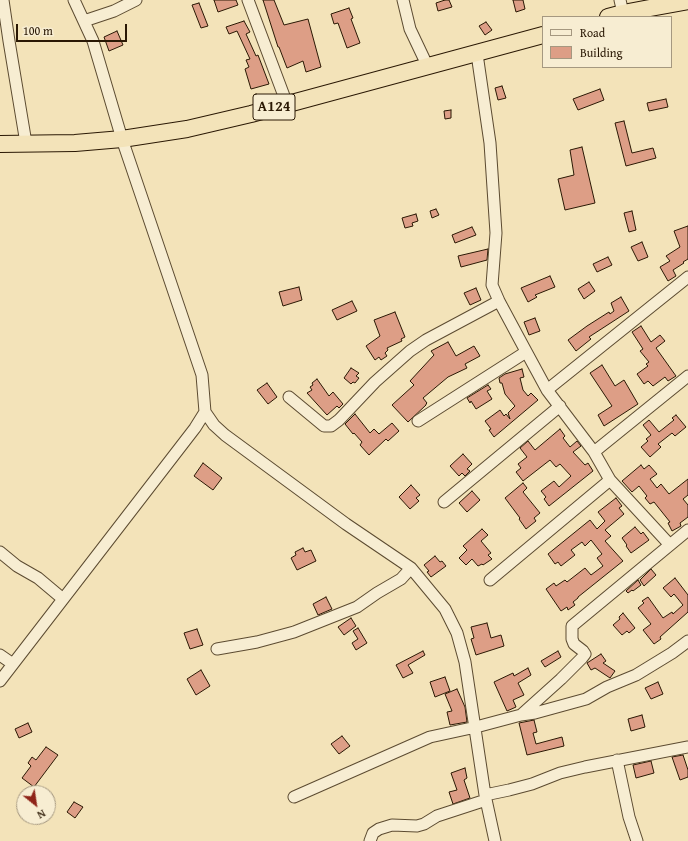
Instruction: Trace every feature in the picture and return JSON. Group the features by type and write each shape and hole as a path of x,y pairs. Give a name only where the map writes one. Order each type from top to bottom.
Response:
{"highway":[{"path":"609,16 621,6 688,1"},
{"name":"A124","path":"0,144 76,143 122,139 187,129 251,114 542,35"}],"street":[{"path":"3,0 26,143"},
{"path":"74,0 93,41 122,139 202,375 205,412 214,425 225,435 346,524 411,568 445,609 457,633 466,662 486,797 495,841"},
{"path":"84,21 114,11 136,0"},
{"path":"248,0 287,104"},
{"path":"403,0 410,29 428,67"},
{"path":"477,54 490,142 496,233 492,285 499,301 547,390 594,452 610,480 670,545"},
{"path":"547,390 688,277"},
{"path":"290,397 324,426 331,426 339,420 374,382 426,340 499,301"},
{"path":"418,421 526,352"},
{"path":"594,452 688,376"},
{"path":"444,502 560,406"},
{"path":"0,681 195,428 205,412"},
{"path":"490,580 610,480"},
{"path":"521,715 561,679 585,654 574,644 572,639 572,626 688,530"},
{"path":"0,552 17,566 38,578 63,599"},
{"path":"216,649 257,642 294,632 357,607 401,579 411,568"},
{"path":"294,797 430,736 535,713 592,696 607,687 636,675 672,653 688,641"},
{"path":"0,655 13,664"},
{"path":"370,841 373,833 379,829 392,825 417,826 424,824 437,816 486,797 532,784 560,773 617,760 688,747"},
{"path":"617,760 629,817 637,841"}],"building":[{"path":"214,0 236,0 238,5 218,12"},
{"path":"263,0 274,0 284,25 308,19 321,67 306,72 303,61 287,68 278,47"},
{"path":"449,0 452,7 438,11 436,3"},
{"path":"513,0 523,0 525,9 516,12"},
{"path":"199,3 208,26 201,28 192,5"},
{"path":"349,8 353,18 351,19 360,43 347,48 338,23 334,24 331,14"},
{"path":"244,21 250,32 246,34 256,56 258,55 269,84 251,89 245,69 249,67 246,60 250,59 237,31 229,34 226,27"},
{"path":"486,22 492,30 485,35 479,26"},
{"path":"117,31 123,45 109,51 104,37"},
{"path":"502,86 506,98 498,100 495,88"},
{"path":"600,89 604,100 578,110 573,99"},
{"path":"666,99 668,107 649,111 647,103"},
{"path":"451,110 451,118 445,119 444,111"},
{"path":"624,121 632,153 653,148 656,158 626,166 615,123"},
{"path":"582,147 595,203 565,210 558,179 574,175 570,150"},
{"path":"436,209 439,215 432,218 430,211"},
{"path":"632,211 636,230 629,232 624,213"},
{"path":"416,214 418,221 412,223 413,226 405,228 402,218"},
{"path":"688,226 688,259 673,270 676,276 668,281 660,267 670,261 666,256 680,247 674,231"},
{"path":"472,227 476,235 455,243 452,235"},
{"path":"642,242 648,257 638,261 631,247"},
{"path":"488,249 487,260 461,267 458,256"},
{"path":"608,257 612,265 597,272 593,264"},
{"path":"550,276 555,287 535,295 537,297 528,302 521,288"},
{"path":"589,282 595,291 584,299 578,289"},
{"path":"299,287 302,300 283,306 279,292"},
{"path":"476,288 481,300 470,305 464,293"},
{"path":"621,297 629,311 589,337 591,339 576,351 568,340 609,312 610,314 614,311 611,303"},
{"path":"352,301 357,311 337,320 332,310"},
{"path":"395,312 405,337 401,339 402,341 387,348 388,350 385,353 387,356 381,360 379,357 375,360 366,346 380,336 374,320"},
{"path":"535,318 540,331 529,335 524,322"},
{"path":"641,326 651,342 660,335 665,341 656,348 676,376 668,381 665,377 653,386 648,381 644,384 637,374 648,366 646,364 649,362 640,351 643,349 632,332"},
{"path":"448,342 456,356 474,346 480,356 465,364 467,368 448,377 423,398 427,403 426,405 408,422 392,405 414,385 410,381 434,355 431,351"},
{"path":"602,365 615,386 624,380 638,404 604,426 598,415 612,406 590,373"},
{"path":"351,368 359,373 356,376 359,378 355,383 353,382 351,384 344,378"},
{"path":"522,369 524,377 520,378 523,390 528,396 531,393 538,400 494,437 489,430 491,429 485,421 500,410 504,416 506,414 510,419 508,413 515,406 505,394 499,378 505,374"},
{"path":"317,379 329,396 333,392 343,404 339,408 337,406 327,415 307,393 312,390 310,387"},
{"path":"267,383 277,397 268,404 257,390"},
{"path":"488,385 491,389 487,391 492,399 476,409 467,398"},
{"path":"355,414 370,433 374,429 379,434 392,423 399,431 388,441 386,439 369,455 360,445 362,442 345,424"},
{"path":"676,415 686,427 675,436 672,433 658,444 661,447 650,457 641,447 648,441 646,439 651,435 643,425 649,420 659,432 674,420 672,418"},
{"path":"560,429 565,436 563,438 570,447 577,441 581,446 573,452 585,465 588,463 593,471 549,506 544,499 546,497 541,491 554,481 559,487 571,476 560,464 556,467 550,460 523,481 516,472 521,468 518,464 527,457 520,448 528,441 535,450"},
{"path":"463,454 472,464 467,469 470,471 465,476 462,473 459,476 450,466"},
{"path":"203,463 222,478 213,490 194,476"},
{"path":"641,465 644,469 649,465 657,474 650,479 657,488 661,484 669,494 688,479 688,495 683,499 688,505 688,517 680,523 681,526 672,531 668,523 670,522 654,502 650,504 645,498 647,496 639,486 632,492 622,481"},
{"path":"523,483 527,488 523,492 540,513 534,518 536,521 526,529 519,519 520,518 505,498"},
{"path":"411,485 420,495 416,498 419,501 410,509 399,497"},
{"path":"472,491 480,500 467,512 459,503"},
{"path":"616,498 622,506 619,508 624,514 605,530 611,536 605,541 623,561 578,597 573,602 575,605 568,610 567,607 561,611 546,589 554,583 556,586 565,580 567,582 585,568 591,575 603,566 597,558 602,554 591,540 585,546 582,542 571,550 575,555 561,566 558,562 555,564 548,554 590,520 597,529 605,521 598,512"},
{"path":"635,527 641,534 643,532 649,540 631,553 622,538"},
{"path":"482,529 488,535 481,541 491,553 488,555 492,559 483,565 478,566 472,559 466,565 459,558 467,550 463,546"},
{"path":"303,548 305,552 311,550 316,561 297,570 291,558 296,555 295,552"},
{"path":"435,556 446,566 431,577 427,572 429,571 424,565"},
{"path":"651,569 656,575 644,586 640,580"},
{"path":"675,578 688,595 688,612 654,644 643,630 651,624 638,608 644,603 642,601 648,597 663,618 672,612 673,614 683,605 674,594 671,597 663,588"},
{"path":"638,580 641,585 628,593 626,591"},
{"path":"326,597 332,609 318,615 313,604"},
{"path":"623,613 635,628 629,633 627,631 622,635 613,625 620,619 619,617"},
{"path":"351,618 356,626 344,635 338,627"},
{"path":"487,623 491,638 501,635 504,646 476,655 471,639 474,638 471,627"},
{"path":"358,628 367,643 356,650 352,643 358,639 353,631"},
{"path":"197,629 203,645 190,649 184,633"},
{"path":"423,651 425,655 408,665 413,673 403,678 396,665"},
{"path":"558,651 561,657 545,667 541,661"},
{"path":"601,654 606,661 603,663 615,671 610,678 595,668 591,670 587,663"},
{"path":"528,668 531,675 518,683 524,695 513,700 516,707 507,711 494,682 513,673 514,676"},
{"path":"201,670 210,686 196,695 187,679"},
{"path":"445,677 450,691 435,697 430,682"},
{"path":"658,682 663,694 651,699 645,688"},
{"path":"457,689 465,707 467,722 450,725 447,712 452,711 445,694"},
{"path":"642,715 645,727 631,731 628,719"},
{"path":"534,720 537,732 533,733 536,744 562,737 564,746 527,755 519,723"},
{"path":"28,723 32,732 19,738 15,729"},
{"path":"342,736 350,746 339,754 331,744"},
{"path":"46,747 58,755 36,785 31,785 22,778 31,766 28,763 32,757 36,760"},
{"path":"683,755 688,770 688,777 680,780 672,757"},
{"path":"651,761 654,773 636,778 633,765"},
{"path":"465,768 467,778 464,780 470,798 453,804 449,792 457,790 451,773"},
{"path":"74,802 83,807 75,818 67,812"}]}
